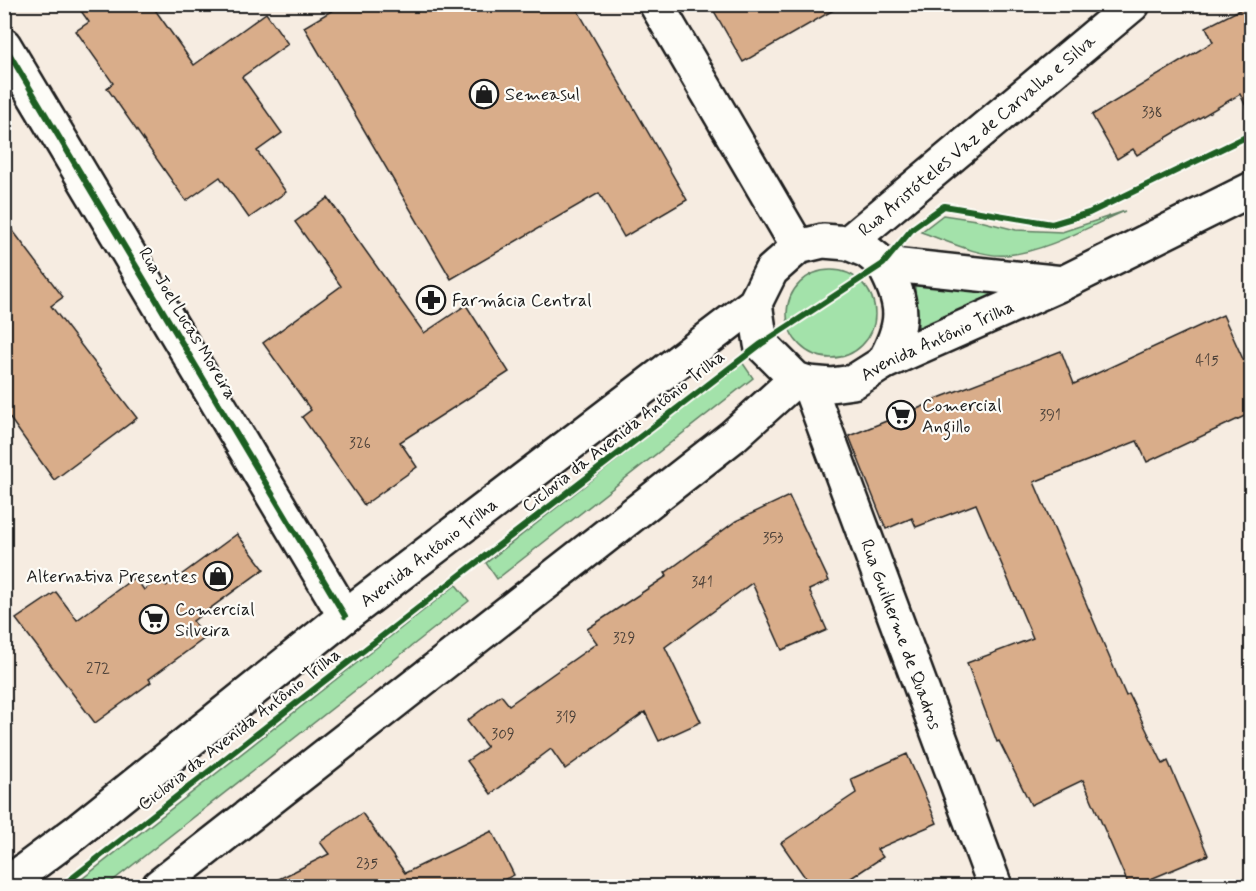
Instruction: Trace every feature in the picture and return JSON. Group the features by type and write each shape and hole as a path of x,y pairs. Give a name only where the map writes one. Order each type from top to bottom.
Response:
{"main road":[{"path":"656,4 798,247"},
{"name":"Rua Aristóteles Vaz de Carvalho e Silva","path":"848,243 1133,4"},
{"name":"Rua Joel Lucas Moreira","path":"4,45 345,616"},
{"name":"Avenida Antônio Trilha","path":"802,381 831,385 853,382 883,363 1063,283 1251,189"},
{"name":"Avenida Antônio Trilha","path":"4,886 75,833 345,616 755,303 771,272 798,247 823,241 848,243 867,251 883,264 1063,283"},
{"path":"883,264 896,288 900,314 897,340 883,363"},
{"path":"159,886 802,381 761,344 755,303"},
{"name":"Rua Guilherme de Quadros","path":"802,381 994,886"}],"green space":[{"path":"1125,211 1052,244 1007,255 986,254 921,232 943,215 1016,230 1062,232"},
{"path":"831,270 848,274 862,283 871,297 875,314 871,331 862,345 848,354 831,358 814,354 800,345 791,331 787,314 791,297 800,283 814,274"},
{"path":"914,277 1010,292 919,335"},
{"path":"742,362 753,378 497,579 486,563"},
{"path":"456,585 469,601 106,886 87,886 82,879"}],"building":[{"path":"76,4 151,4 194,65 266,13 288,44 242,77 282,133 257,151 286,192 249,218 220,177 186,201 107,88 113,83 76,31 89,22"},
{"name":"Semeasul","path":"343,4 574,4 687,200 624,237 599,193 451,279 304,27"},
{"path":"710,4 844,4 743,62"},
{"path":"1251,4 1251,117 1240,94 1137,155 1133,149 1117,159 1092,115 1213,42 1206,27"},
{"path":"328,198 424,333 466,305 509,372 400,442 417,467 364,505 302,417 311,410 263,343 341,286 295,222"},
{"path":"4,219 63,297 51,306 137,418 54,480 4,410"},
{"path":"1223,315 1251,377 1251,413 1147,462 1137,441 1034,482 1126,696 1129,694 1163,764 1168,761 1208,855 1134,886 1129,886 1083,780 1031,805 999,741 997,742 967,663 1033,638 976,504 916,527 912,518 886,529 849,436 929,404 928,402 1061,351 1074,384"},
{"path":"789,496 829,581 809,590 827,630 782,650 752,583 665,647 701,722 659,741 645,712 565,769 551,749 491,794 467,761 487,747 467,721 501,695 509,705 597,643 587,629 667,576 665,573 736,521"},
{"path":"237,534 264,569 193,621 205,638 95,723 16,619 56,592 77,620 135,577 144,590 160,578 166,586"},
{"path":"907,754 937,823 877,849 883,857 839,886 811,886 781,843 856,793 851,779"},
{"path":"362,813 405,873 492,831 514,875 491,886 265,886 329,854 320,842"}],"cycle path":[{"path":"4,45 345,616"},
{"name":"Ciclovia da Avenida Antônio Trilha","path":"62,886 761,344 883,264 913,228 944,206 1052,224 1089,213 1252,134"}],"place":[{"name":"Semeasul","path":"484,94"},
{"name":"Farmácia Central","path":"431,300"},
{"name":"Comercial Angillo","path":"901,415"},
{"name":"Alternativa Presentes","path":"218,576"},
{"name":"Comercial Silveira","path":"154,619"}]}
